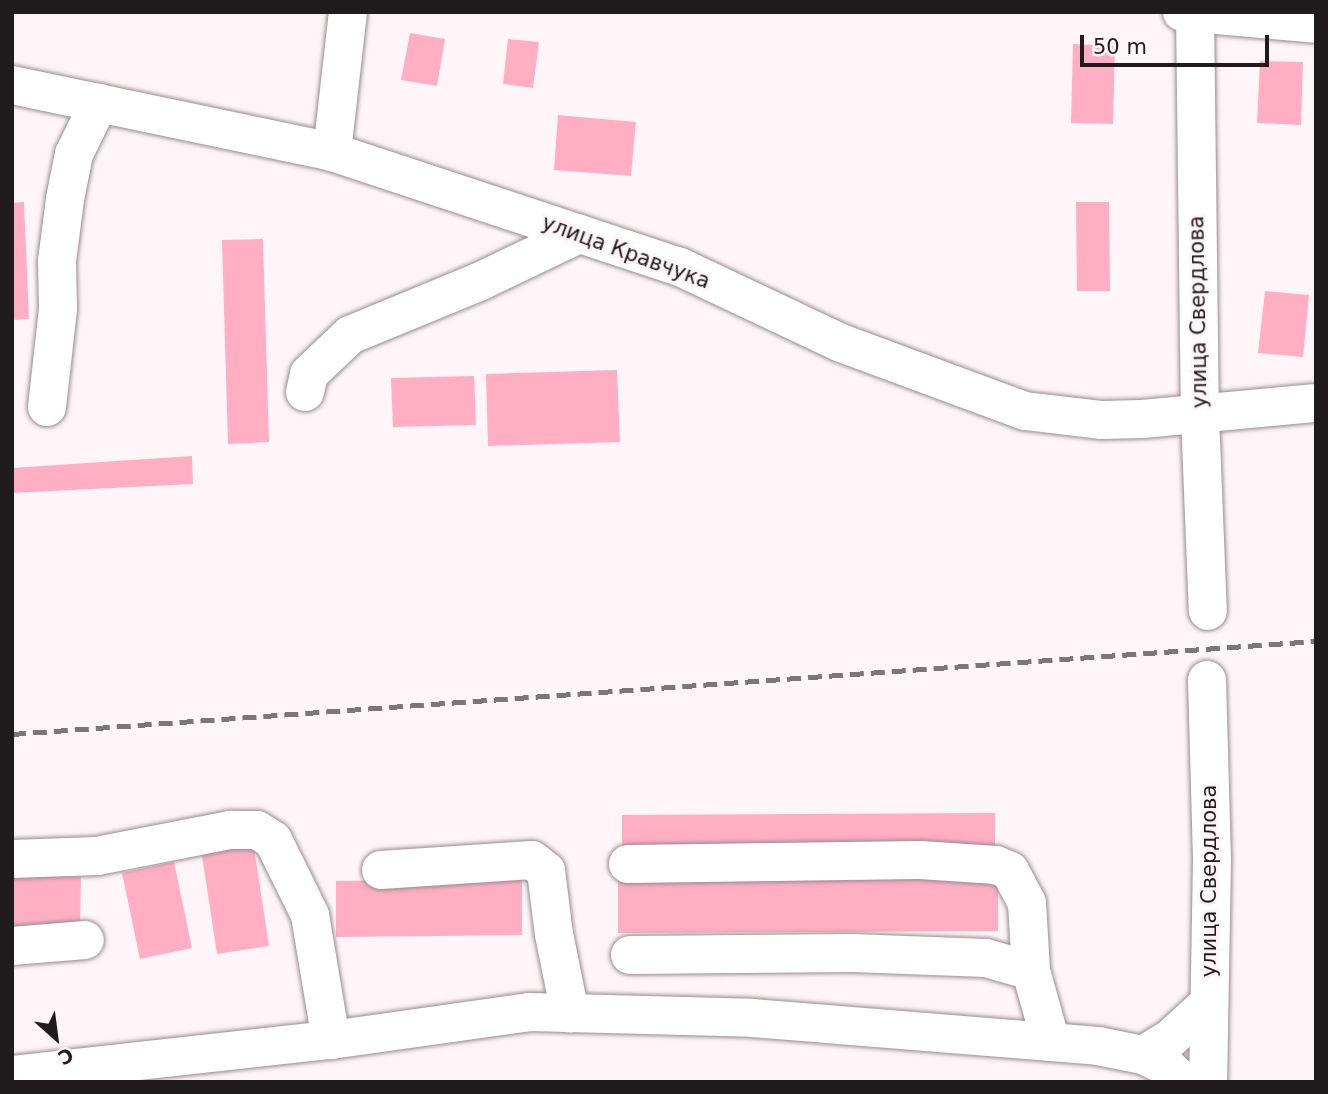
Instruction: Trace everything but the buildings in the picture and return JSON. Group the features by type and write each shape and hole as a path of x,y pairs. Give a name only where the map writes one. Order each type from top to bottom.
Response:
{"street":[{"path":"332,152 348,12"},
{"path":"1191,13 1316,24"},
{"name":"улица Свердлова","path":"1191,13 1199,416 1208,611"},
{"name":"улица Кравчука","path":"12,85 332,152 680,267 841,343 1025,411 1102,420 1199,416 1316,403"},
{"path":"47,407 58,309 57,261 65,198 74,154 99,103"},
{"path":"305,392 309,374 350,335 481,281 579,234"},
{"name":"улица Свердлова","path":"1207,680 1212,859 1208,1082"},
{"path":"12,859 97,856 230,830 257,830 273,839 310,915 331,1040"},
{"path":"381,870 532,860 546,871 554,934 570,1013"},
{"path":"628,864 920,860 996,864 1010,871 1027,903 1031,971 1051,1042"},
{"path":"12,946 85,940"},
{"path":"630,955 852,953 986,958 1031,971"},
{"path":"1143,1055 1170,1039 1209,1003"},
{"path":"12,1075 331,1040 529,1012 752,1018 1051,1042 1143,1055 1166,1066 1183,1082"}],"railway":[{"path":"12,734 1316,641"}]}
